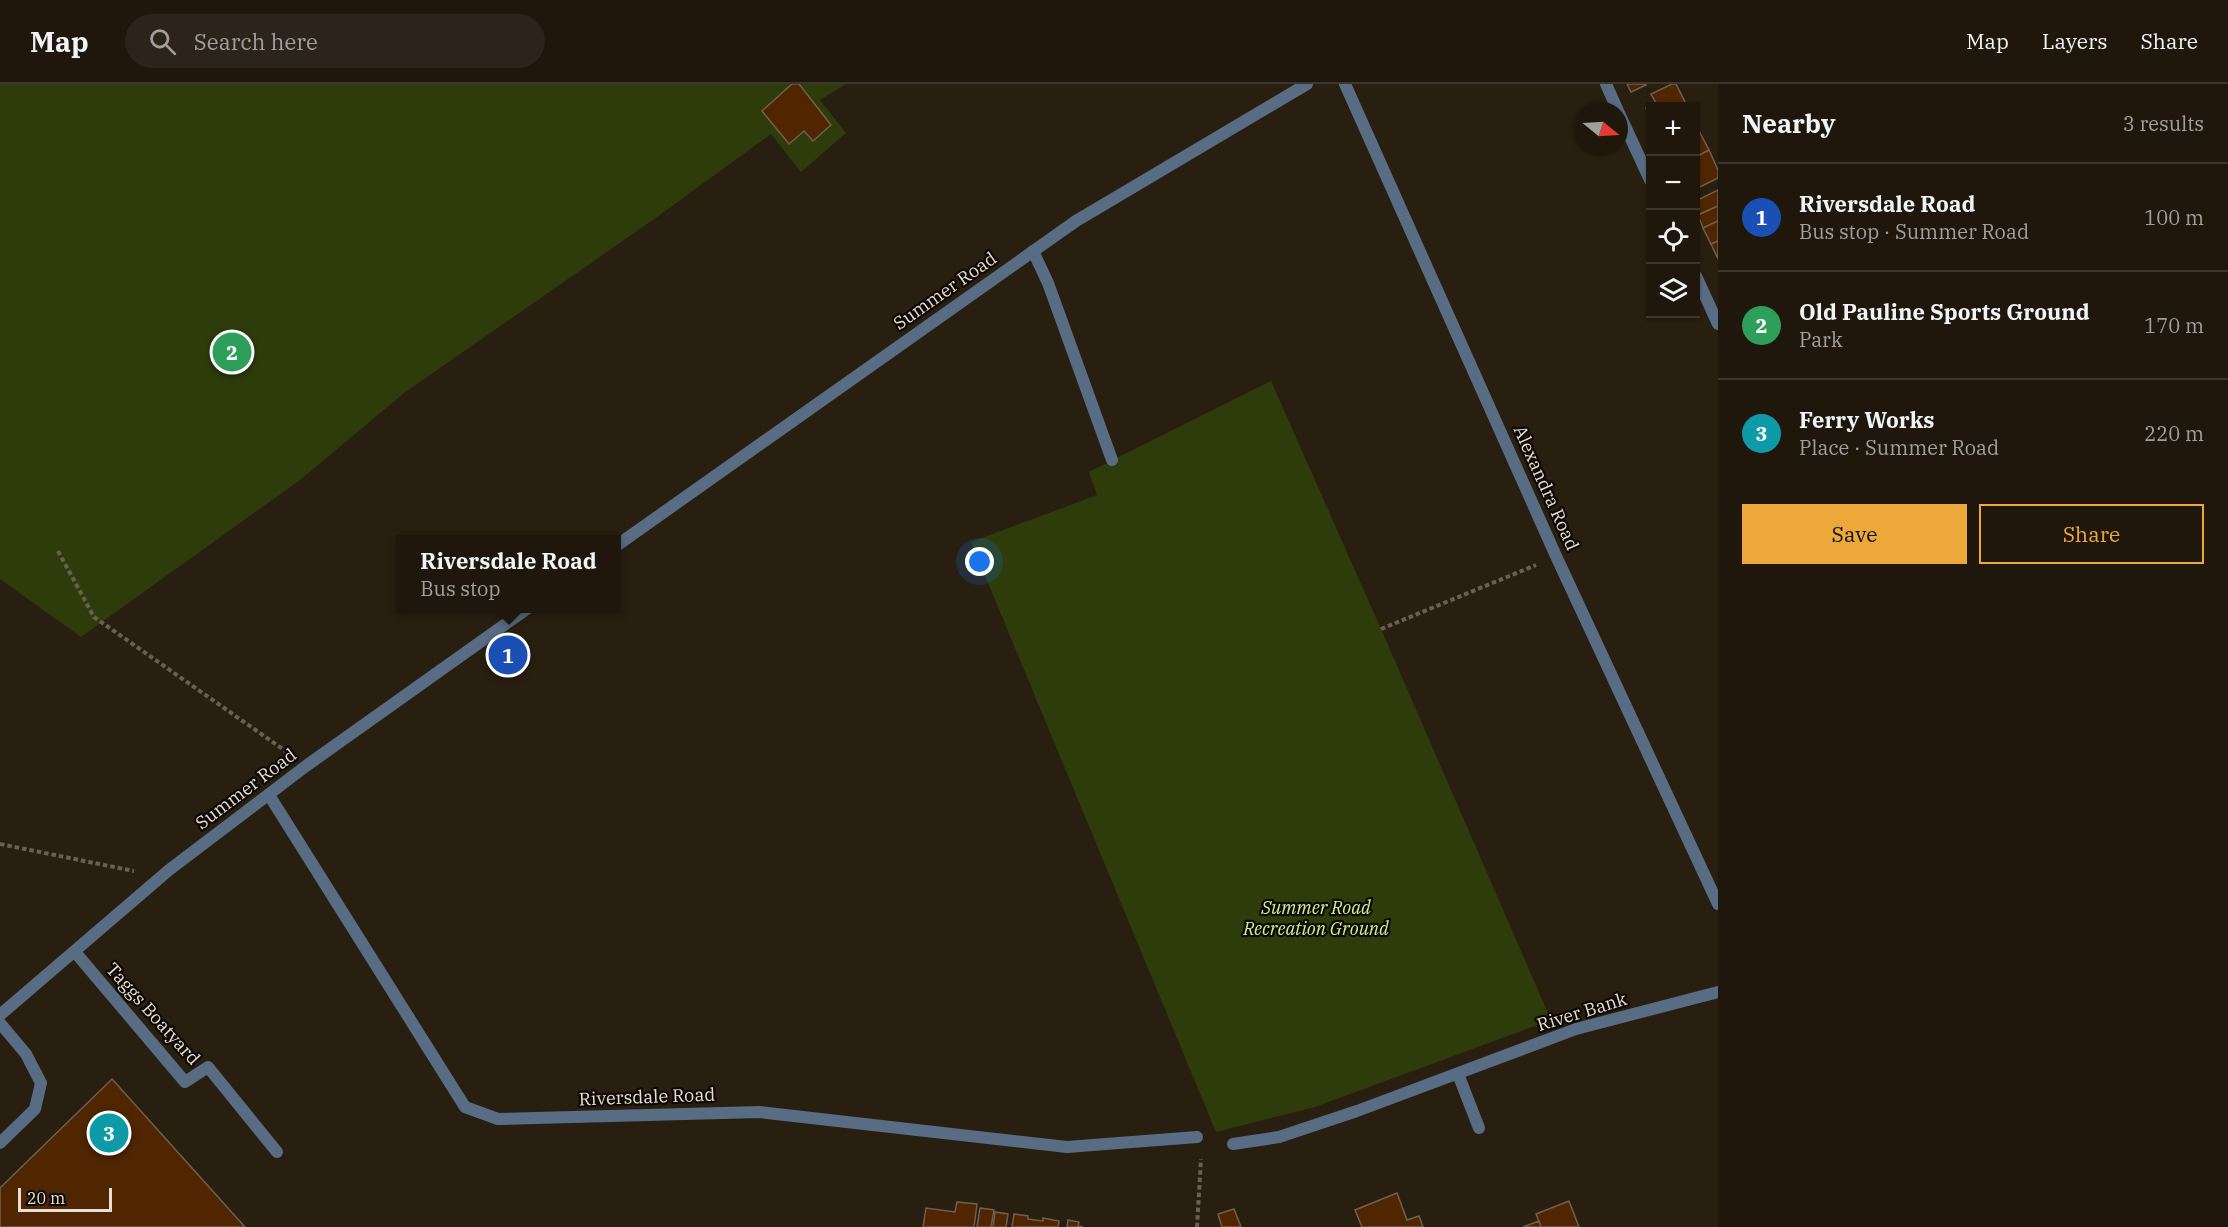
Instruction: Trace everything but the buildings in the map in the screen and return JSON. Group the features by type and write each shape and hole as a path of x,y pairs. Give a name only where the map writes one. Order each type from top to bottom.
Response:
{"street":[{"name":"Summer Road","path":"621,542 1076,221 1307,84"},
{"name":"Alexandra Road","path":"1345,84 1556,556 1718,904"},
{"path":"1606,84 1614,102"},
{"path":"1628,132 1646,171"},
{"path":"1033,251 1048,283 1112,460"},
{"path":"1700,286 1718,324"},
{"name":"Summer Road","path":"0,1015 148,887 306,766 522,613"},
{"name":"Riversdale Road","path":"269,795 465,1107 498,1119 759,1112 1067,1147 1197,1137"},
{"name":"Taggs Boatyard","path":"75,952 185,1082 208,1067 277,1152"},
{"name":"River Bank","path":"1233,1144 1280,1137 1382,1103 1576,1029 1718,992"},
{"path":"0,1023 26,1054 41,1083 35,1109 0,1143"},
{"path":"1458,1074 1479,1128"}],"path":[{"path":"58,551 94,617 306,766"},
{"path":"1382,629 1556,556"},
{"path":"0,844 134,871 148,887"},
{"path":"1197,1137 1201,1158 1197,1227"}],"green space":[{"path":"0,84 846,84 820,100 846,133 801,172 771,134 657,217 404,393 300,480 81,637 0,579"},
{"name":"Summer Road Recreation Ground","path":"1271,381 1551,1020 1315,1107 1216,1132 971,542 1097,495 1089,472"}],"place":[{"name":"Old Pauline Sports Ground","path":"232,352"},
{"name":"Riversdale Road","path":"508,655"},
{"name":"Ferry Works","path":"109,1133"}]}
